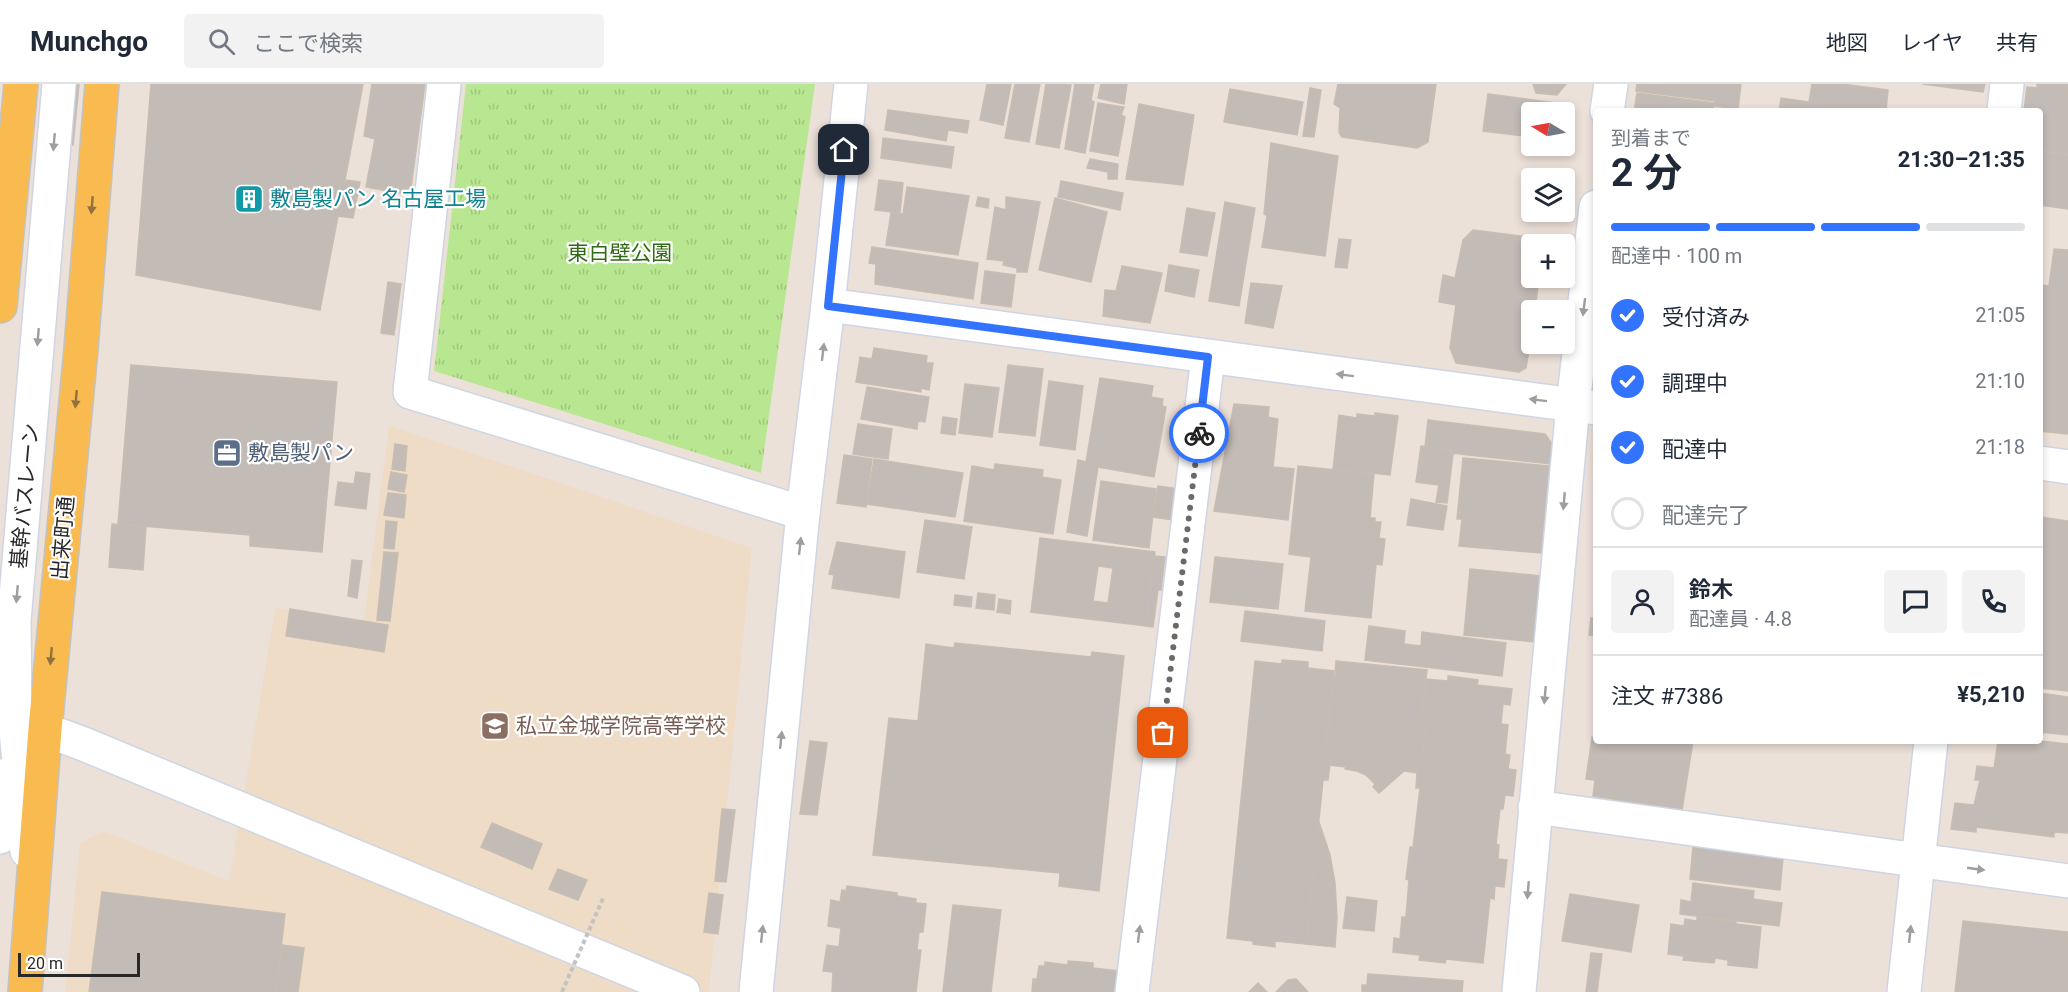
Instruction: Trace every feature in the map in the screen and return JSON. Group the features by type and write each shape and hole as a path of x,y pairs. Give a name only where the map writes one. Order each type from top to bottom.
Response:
{"main road":[{"path":"0,306 21,84"},
{"name":"出来町通","path":"26,992 32,909 15,727 81,349 102,84"}],"street":[{"name":"基幹バスレーン","path":"0,837 2,809 15,727 14,621 59,84"},
{"path":"444,84 410,392 803,513"},
{"path":"756,992 803,513 828,306 851,84"},
{"path":"1607,108 1611,84"},
{"path":"2004,108 2007,84"},
{"path":"1519,992 1535,807 1584,406 1593,257"},
{"path":"828,306 1584,406"},
{"path":"1132,992 1208,357"},
{"path":"2043,463 2068,467"},
{"path":"15,727 683,992"},
{"path":"1904,992 1931,744"},
{"path":"1535,807 2068,881"}],"path":[{"path":"562,992 604,896"}],"shaded area":[{"name":"私立金城学院高等学校","path":"389,425 752,548 709,992 65,992 80,843 104,831 229,881 275,608 364,621"}],"green space":[{"name":"東白壁公園","path":"466,84 815,84 761,473 434,371"}],"building":[{"path":"69,84 79,84 73,145 63,144"},
{"name":"敷島製パン 名古屋工場","path":"151,84 363,84 345,180 360,182 353,218 338,216 320,310 136,275"},
{"path":"372,84 425,84 410,195 366,187 375,139 364,136"},
{"path":"987,84 1011,84 1003,125 980,120"},
{"path":"1015,84 1040,84 1029,142 1005,138"},
{"path":"1046,84 1071,85 1059,148 1036,144"},
{"path":"1075,84 1094,84 1091,100 1094,102 1085,153 1065,149"},
{"path":"1101,84 1127,84 1124,104 1098,98"},
{"path":"1338,84 1436,84 1428,142 1417,148 1342,137 1339,132 1340,108 1334,104"},
{"path":"1533,84 1566,84 1557,95 1536,93"},
{"path":"1637,84 1741,84 1738,108 1714,106 1715,101 1636,91"},
{"path":"1812,84 1841,84 1888,90 1886,108 1779,108 1781,98 1809,102"},
{"path":"1922,84 1985,84 1983,92"},
{"path":"2037,84 2068,84 2068,154 2043,150 2043,108 2024,108 2027,87 2037,88"},
{"path":"1310,88 1321,90 1314,137 1303,136"},
{"path":"1230,89 1303,102 1297,135 1224,122"},
{"path":"1637,93 1714,103 1713,108 1634,108"},
{"path":"1488,94 1548,102 1521,102 1521,136 1483,131"},
{"path":"1098,103 1124,107 1121,115 1125,117 1118,156 1090,151"},
{"path":"1139,104 1194,115 1183,185 1126,179"},
{"path":"888,110 969,121 967,133 948,130 946,141 885,130"},
{"path":"883,138 954,147 951,168 881,158"},
{"path":"1271,143 1338,156 1325,256 1262,247 1267,216 1264,214"},
{"path":"2043,151 2068,155 2068,209 2043,205"},
{"path":"1090,159 1118,164 1117,179 1108,179 1108,172 1087,168"},
{"path":"879,180 903,183 900,213 875,210"},
{"path":"1061,181 1123,193 1120,210 1058,197"},
{"path":"907,187 969,196 958,255 886,245 891,213 903,214"},
{"path":"978,197 989,199 988,208 976,206"},
{"path":"1006,197 1040,202 1027,272 1017,272 1017,268 1003,265 1004,261 987,259 995,207 1006,210"},
{"path":"1055,198 1107,212 1091,282 1039,270"},
{"path":"1225,202 1255,208 1239,306 1209,301"},
{"path":"1187,208 1215,213 1207,256 1180,252"},
{"path":"1473,230 1521,236 1521,288 1538,288 1536,300 1521,300 1521,354 1528,354 1526,368 1519,372 1456,363 1450,348 1456,305 1439,302 1443,275 1455,278 1463,240"},
{"path":"1339,239 1351,240 1347,268 1335,267"},
{"path":"872,247 978,263 973,299 875,284 876,264 869,263"},
{"path":"2054,249 2068,250 2068,434 2043,431 2043,285 2049,286"},
{"path":"1169,265 1199,270 1194,297 1165,291"},
{"path":"1122,266 1162,273 1150,323 1103,316 1105,290 1116,291"},
{"path":"985,271 1015,275 1011,307 981,303"},
{"path":"388,282 401,284 394,335 381,333"},
{"path":"1251,283 1282,286 1273,328 1245,323"},
{"path":"874,348 927,356 926,363 933,363 929,390 921,388 921,392 856,382 860,357 872,359"},
{"name":"敷島製パン","path":"131,365 337,382 322,552 250,546 250,535 118,524"},
{"path":"1008,365 1043,369 1035,436 999,432"},
{"path":"1100,378 1153,386 1151,397 1163,399 1162,406 1166,407 1154,477 1098,467 1087,536 1067,532 1078,460 1086,462"},
{"path":"1049,381 1083,386 1075,450 1040,445"},
{"path":"965,384 999,388 992,437 959,433"},
{"path":"867,387 929,397 925,422 918,421 917,429 861,419"},
{"path":"1234,404 1269,407 1268,417 1278,419 1273,467 1294,469 1288,520 1214,511"},
{"path":"1375,413 1398,416 1390,475 1333,469 1339,415 1357,418 1357,414 1375,416"},
{"path":"943,417 957,419 955,435 941,433"},
{"path":"1428,420 1545,434 1553,445 1551,464 1451,453 1451,450 1425,447"},
{"path":"858,424 892,429 888,459 853,454"},
{"path":"395,444 407,446 405,471 392,469"},
{"path":"1421,446 1450,450 1453,454 1447,503 1436,502 1439,485 1416,482"},
{"path":"844,455 872,459 866,507 837,503"},
{"path":"1463,458 1549,466 1541,553 1459,546 1462,519 1457,519"},
{"path":"874,459 963,473 955,517 867,504"},
{"path":"995,464 1043,470 1042,477 1061,480 1053,534 964,521 972,466 994,470"},
{"path":"1298,466 1374,474 1370,518 1375,518 1375,522 1381,522 1379,538 1385,539 1382,565 1376,564 1371,618 1305,611 1311,557 1289,554"},
{"path":"356,472 370,474 366,509 335,505 338,482 354,484"},
{"path":"391,472 407,475 404,492 388,489"},
{"path":"1101,481 1156,489 1149,548 1093,540"},
{"path":"1158,486 1178,489 1173,520 1153,517"},
{"path":"388,493 406,495 404,518 384,515"},
{"path":"1411,499 1447,506 1443,530 1407,525"},
{"path":"2043,517 2068,521 2068,691 2043,688"},
{"path":"925,520 972,527 964,579 917,572"},
{"path":"386,521 397,522 394,549 384,548"},
{"path":"112,524 146,527 143,570 109,567"},
{"path":"1040,538 1155,552 1146,626 1031,612","holes":["1098,566 1113,568 1108,603 1093,601"]},
{"path":"837,542 905,552 899,598 832,588 834,575 829,574"},
{"path":"384,552 398,553 390,621 377,620"},
{"path":"1154,556 1165,557 1153,627 1146,626"},
{"path":"1215,557 1283,564 1278,609 1210,602"},
{"path":"352,560 362,561 357,598 348,596"},
{"path":"1470,569 1541,576 1535,642 1464,635"},
{"path":"978,593 995,595 994,610 976,608"},
{"path":"955,595 972,597 971,607 954,605"},
{"path":"999,599 1011,601 1010,614 997,612"},
{"path":"290,609 388,625 384,652 286,636"},
{"path":"1245,611 1325,621 1322,651 1241,641"},
{"path":"1591,618 1593,618 1593,636 1589,635"},
{"path":"1369,626 1405,631 1404,644 1421,646 1422,632 1506,643 1502,676 1365,660"},
{"path":"955,643 1091,657 1092,652 1124,656 1099,891 1059,886 1060,873 873,855 889,718 918,721 926,644 954,648"},
{"path":"1282,660 1308,662 1308,668 1334,671 1333,675 1339,676 1337,688 1332,687 1326,748 1332,749 1328,780 1323,780 1317,839 1323,840 1319,870 1314,869 1306,944 1275,941 1275,947 1253,944 1253,941 1227,938 1255,661 1282,664"},
{"path":"1336,661 1427,670 1421,718 1427,719 1422,756 1420,756 1417,773 1404,771 1379,793 1373,787 1375,784 1366,775 1345,769 1346,767 1330,765 1332,749 1326,748 1332,687 1337,688 1339,676 1335,676"},
{"path":"1448,676 1478,680 1477,685 1512,689 1510,705 1503,704 1501,724 1508,725 1505,754 1510,755 1508,769 1516,770 1513,796 1505,795 1503,809 1500,809 1496,844 1499,845 1498,859 1507,860 1504,887 1495,886 1494,899 1490,898 1483,963 1446,959 1445,963 1419,960 1420,955 1393,952 1394,938 1400,939 1402,917 1406,917 1409,880 1406,879 1410,847 1413,847 1420,788 1416,788 1417,773 1420,756 1422,756 1427,719 1421,718 1426,679 1448,681"},
{"path":"2043,693 2068,697 2068,735 2043,732"},
{"path":"1592,737 1593,744 1693,744 1682,810 1593,796 1595,780 1586,779"},
{"path":"810,741 827,743 817,815 800,814"},
{"path":"2043,741 2068,744 2068,833 2054,832 2054,837 1976,827 1976,832 1951,829 1955,803 1974,805 1980,780 1975,780 1977,766 1994,768 1998,744 2043,744"},
{"path":"722,809 735,810 726,882 715,881"},
{"path":"1319,822 1330,855 1335,883 1337,918 1335,947 1306,944 1314,869 1319,870 1323,840 1317,839"},
{"path":"492,823 542,844 532,869 481,847"},
{"path":"1693,847 1783,858 1780,890 1690,879"},
{"path":"558,869 587,880 578,900 549,889"},
{"path":"1693,883 1754,891 1753,899 1782,903 1779,926 1680,914 1681,900 1691,902"},
{"path":"847,886 897,893 897,896 916,899 916,903 926,904 923,932 919,932 917,950 921,950 916,992 832,992 833,972 823,971 827,945 839,947 841,928 828,926 831,900 840,902 842,890 846,891"},
{"path":"102,892 285,914 276,992 89,992"},
{"path":"709,893 723,895 718,934 704,932"},
{"path":"1570,894 1639,905 1631,952 1562,941"},
{"path":"1347,897 1377,901 1374,931 1343,928"},
{"path":"953,905 1001,910 991,992 943,992"},
{"path":"1697,917 1761,927 1757,968 1728,965 1728,960 1715,958 1714,963 1683,960 1684,956 1668,954 1671,924 1684,926 1685,919 1697,921"},
{"path":"1963,921 2068,932 2068,992 1955,992"},
{"path":"282,945 304,948 298,992 276,992"},
{"path":"1591,953 1602,954 1597,992 1586,992"},
{"path":"1068,961 1093,963 1093,968 1118,971 1123,974 1121,992 1032,992 1033,979 1037,979 1039,966 1045,966 1045,962 1068,965"},
{"path":"1368,974 1463,981 1462,992 1362,992 1362,985 1367,985"},
{"path":"1296,979 1308,992 1276,992 1288,980"},
{"path":"1258,983 1267,992 1249,992"}],"way so far":[{"path":"1163,733 1199,433"}],"place":[{"name":"敷島製パン 名古屋工場","path":"249,199"},
{"name":"敷島製パン","path":"227,453"},
{"name":"私立金城学院高等学校","path":"495,726"}],"route":[{"path":"844,150 828,306 1208,357 1199,433"}]}
